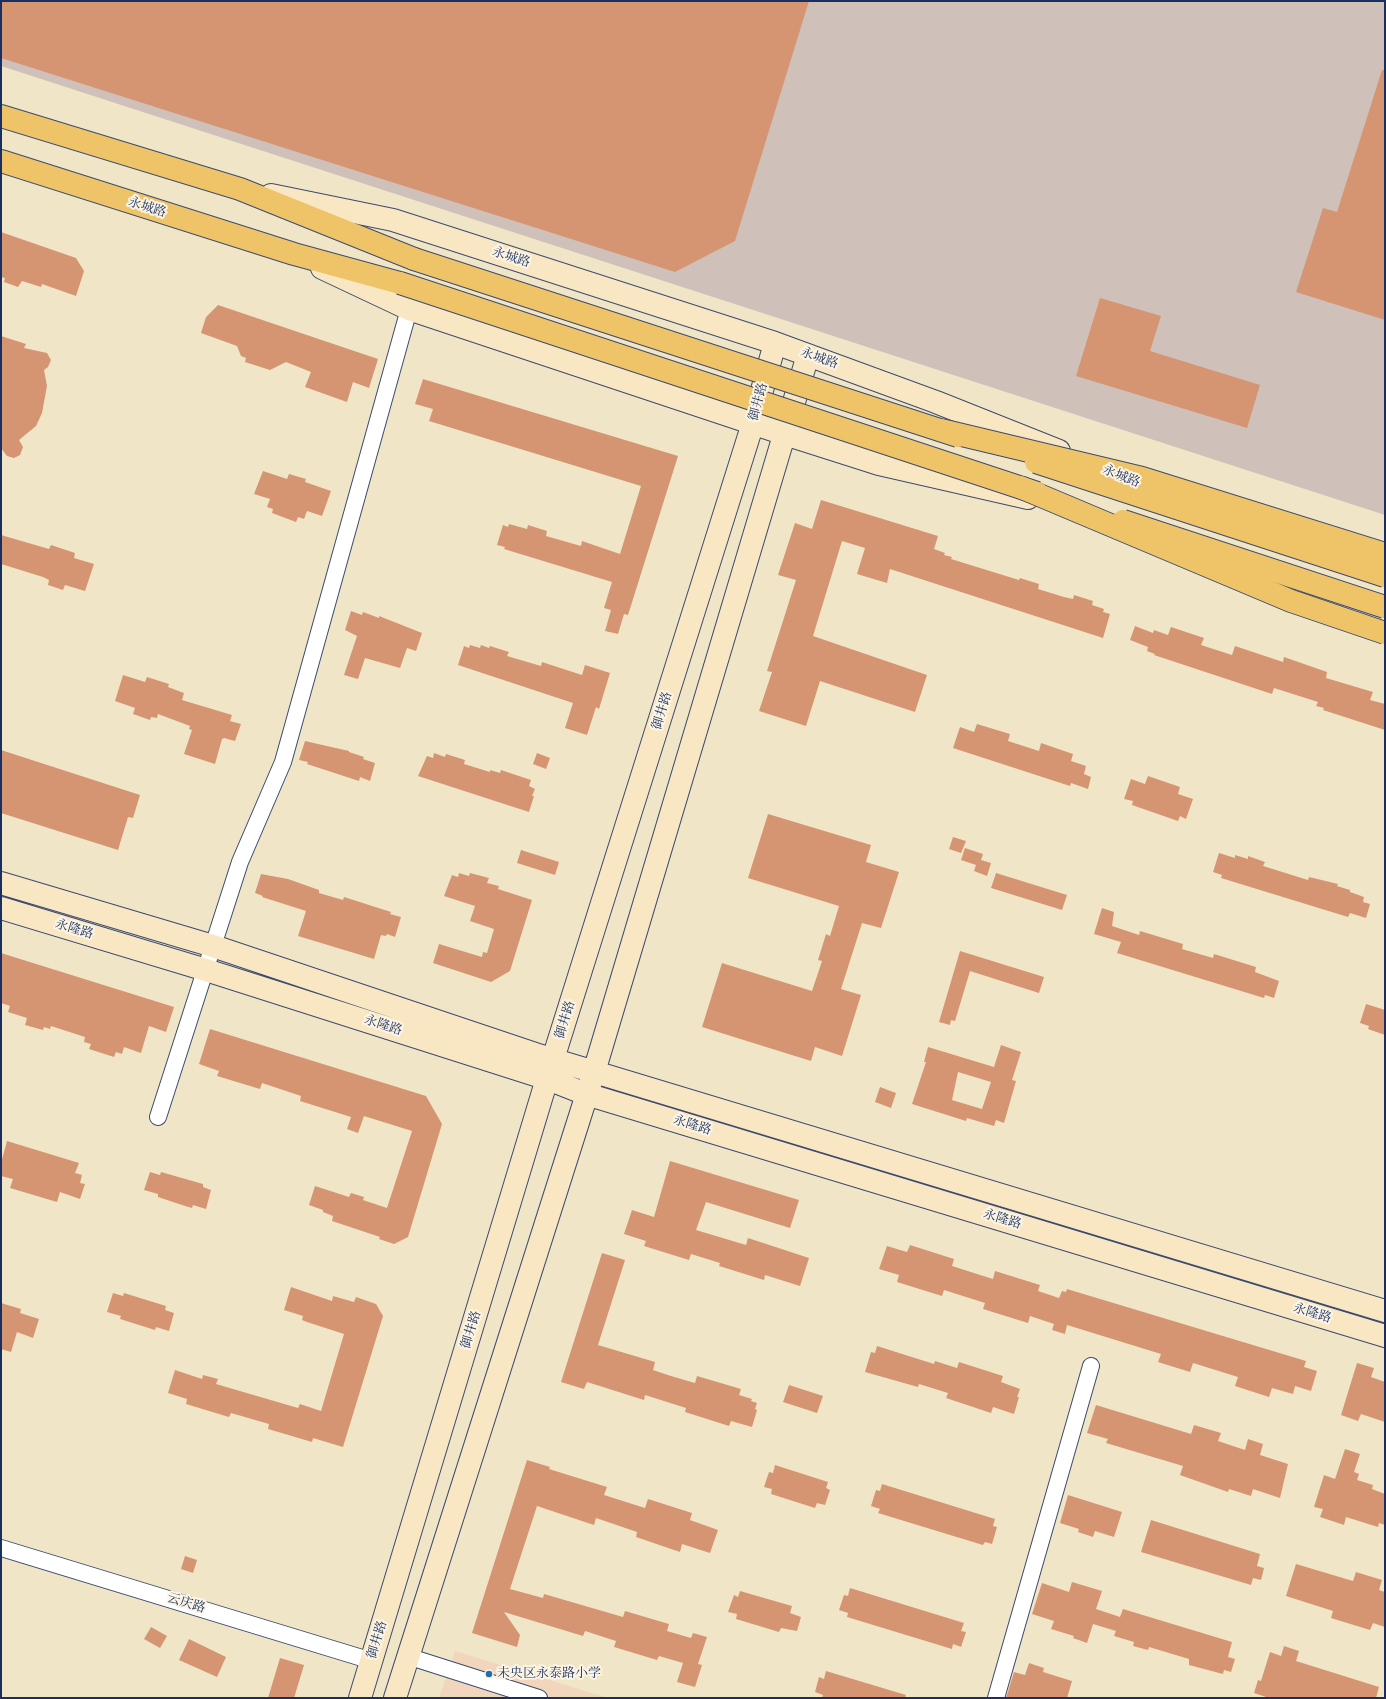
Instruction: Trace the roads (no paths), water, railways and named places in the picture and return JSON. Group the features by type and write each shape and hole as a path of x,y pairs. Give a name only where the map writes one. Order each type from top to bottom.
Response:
{"main road":[{"name":"永城路","path":"1,116 240,189 414,259 941,430"},
{"name":"永城路","path":"1,161 294,254 400,283 1020,487"},
{"path":"941,430 1142,478 1385,554"},
{"path":"941,430 1385,576"},
{"path":"1020,487 1385,607"},
{"path":"1020,487 1291,601 1385,633"}],"street":[{"name":"永城路","path":"240,189 394,220 775,343 936,402 1169,496 1385,570"},
{"name":"永城路","path":"294,254 409,309 785,434 879,464 1039,500 1136,528 1385,611"},
{"path":"158,1117 240,862 282,762 409,309"},
{"name":"御井路","path":"360,1698 551,1069 753,423 775,343"},
{"path":"394,1698 594,1072 653,869 808,355"},
{"name":"永隆路","path":"1,883 213,946 551,1069 586,1094 1385,1336"},
{"name":"永隆路","path":"1,908 206,970 551,1069 594,1072 1385,1311"},
{"path":"996,1698 1091,1366"},
{"name":"云庆路","path":"1,1548 372,1661"},
{"path":"407,1656 539,1698"}],"place":[{"name":"未央区永泰路小学","path":"489,1674"}]}
